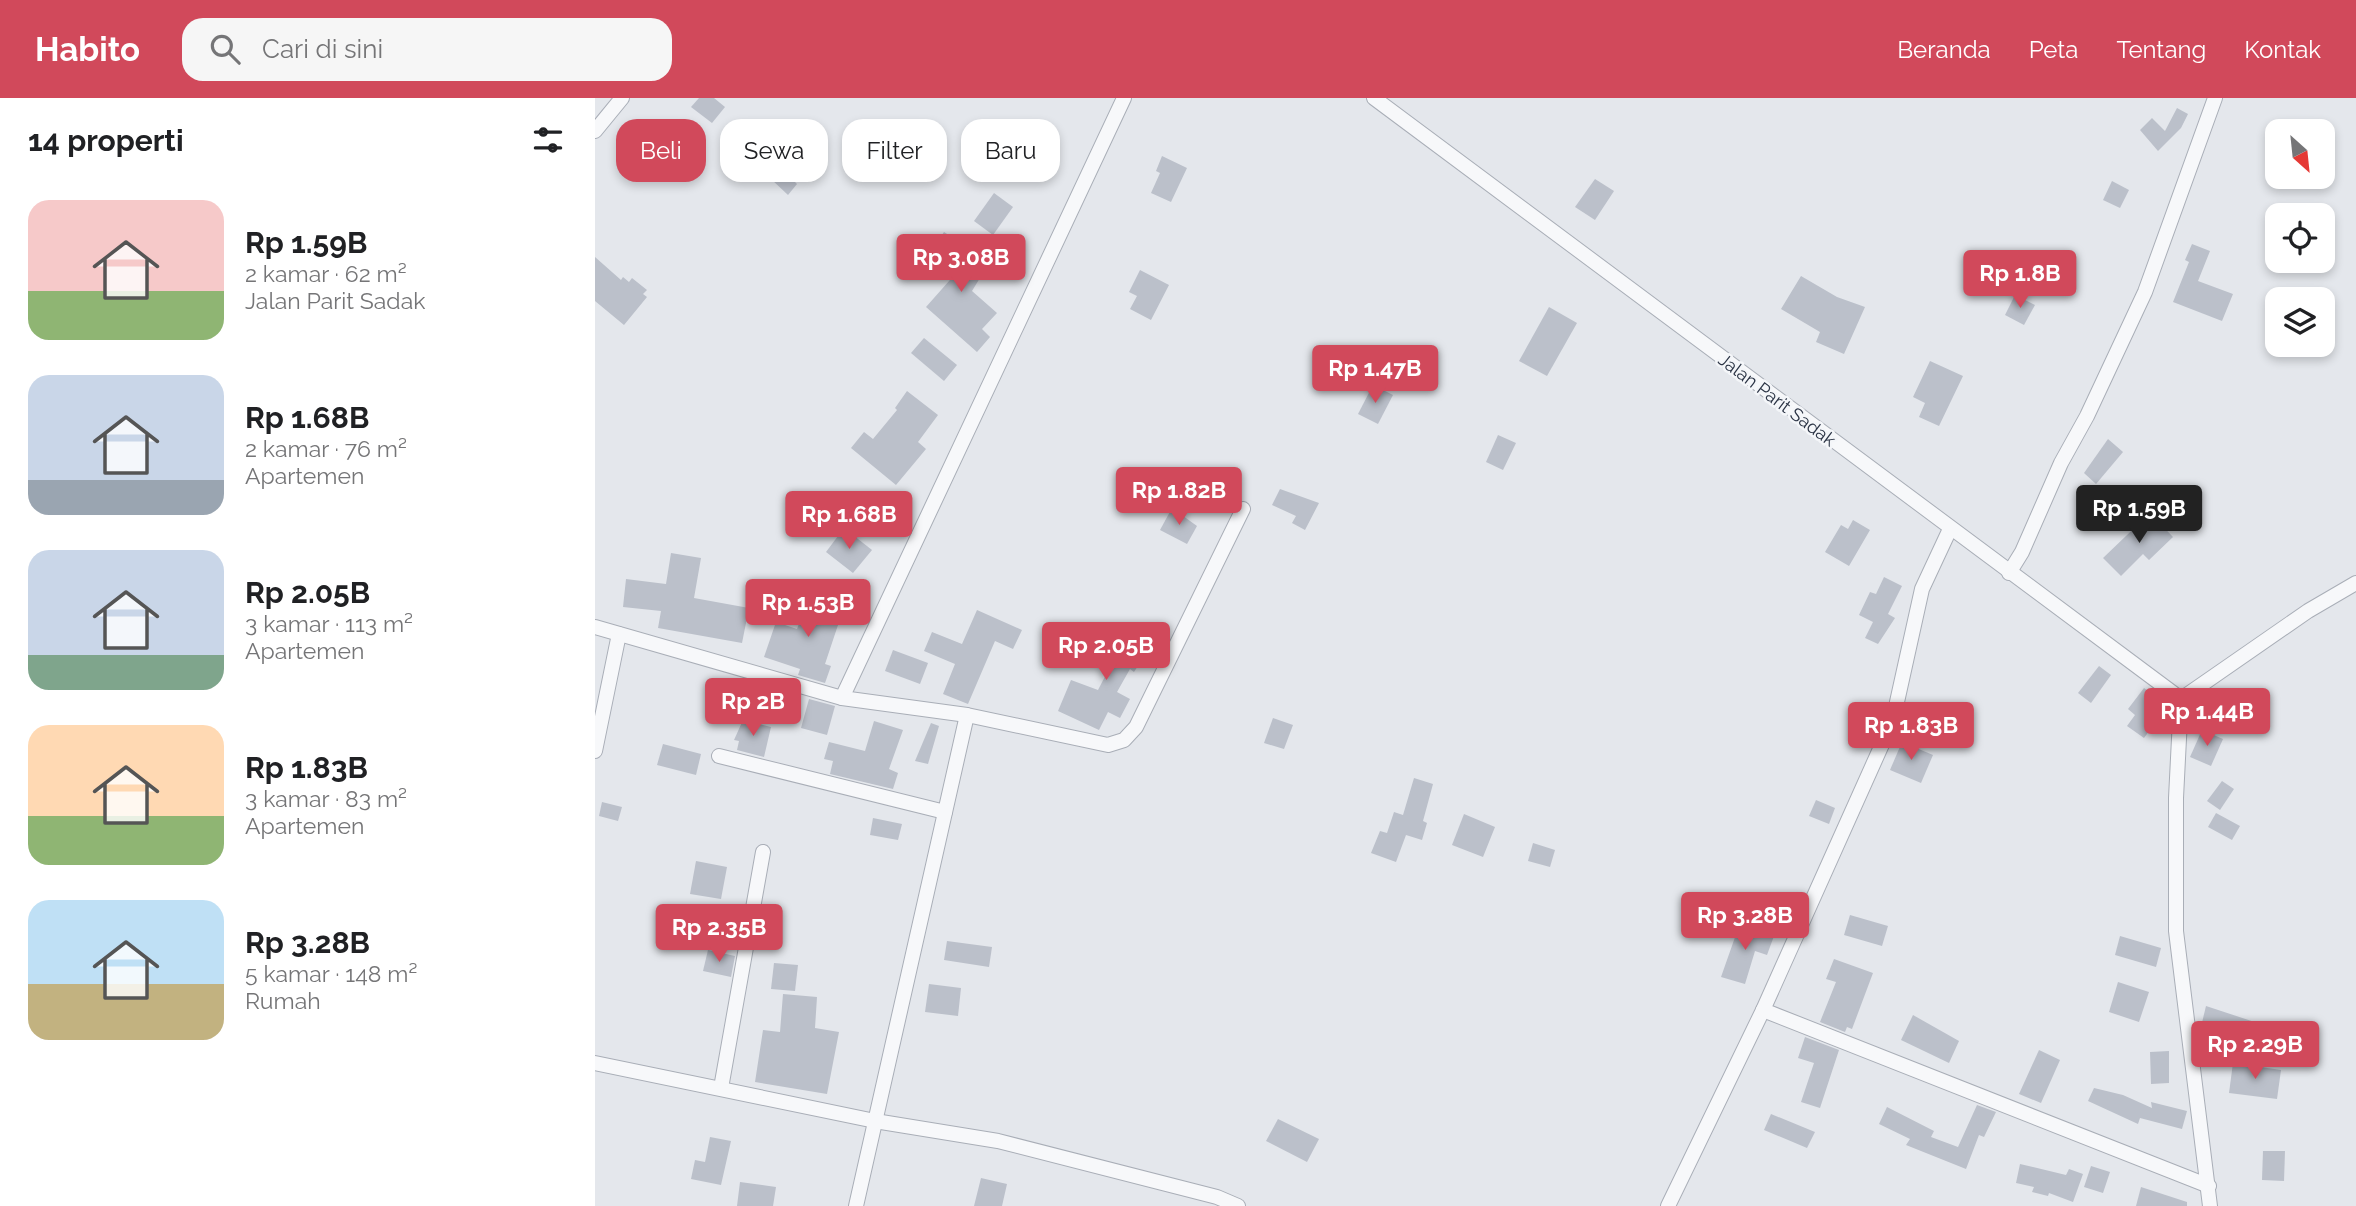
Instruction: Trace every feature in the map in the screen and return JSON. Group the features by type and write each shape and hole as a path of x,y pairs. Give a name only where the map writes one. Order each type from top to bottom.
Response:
{"street":[{"path":"595,131 622,98"},
{"path":"842,698 1124,98"},
{"name":"Jalan Parit Sadak","path":"1374,98 1950,529 2016,563 2181,699"},
{"path":"2016,563 2144,292 2215,98"},
{"path":"595,627 842,698 967,715 1074,740 1108,745 1124,740 1136,727 1243,509"},
{"path":"1668,1206 1763,1010 1893,720 1922,589 1950,529"},
{"path":"2210,1206 2176,930 2176,798 2181,699 2308,611 2356,583"},
{"path":"595,751 619,634"},
{"path":"856,1206 967,715"},
{"path":"719,756 945,812"},
{"path":"721,1087 763,852"},
{"path":"1763,1010 2209,1186"},
{"path":"595,1063 875,1121 998,1141 1217,1197 1238,1206"}],"building":[{"path":"699,98 714,98 725,107 712,123 691,107"},
{"path":"2177,108 2188,114 2181,128 2158,151 2140,130 2152,118 2165,131"},
{"path":"1162,156 1187,168 1171,202 1151,193 1160,173 1156,171"},
{"path":"1595,179 1614,191 1595,220 1575,207"},
{"path":"2112,181 2129,190 2120,208 2103,200"},
{"path":"774,182 795,182 797,184 788,195"},
{"path":"994,193 1013,207 993,235 974,221"},
{"path":"944,232 972,250 968,257 986,268 972,291 997,313 982,329 990,337 977,352 926,307 957,272 929,254"},
{"path":"2192,244 2210,251 2198,281 2233,294 2222,321 2173,302 2189,262 2185,260"},
{"path":"595,257 621,280 623,277 629,282 632,278 647,290 643,294 647,297 624,325 595,301"},
{"path":"1140,270 1169,285 1151,320 1130,309 1137,296 1129,292"},
{"path":"1801,276 1837,297 1865,307 1844,354 1816,342 1820,332 1781,309"},
{"path":"2015,295 2035,305 2024,325 2005,315"},
{"path":"1549,307 1577,323 1547,376 1519,361"},
{"path":"924,338 957,365 944,381 911,353"},
{"path":"1930,361 1963,376 1939,426 1919,417 1925,403 1913,397"},
{"path":"1373,385 1393,395 1378,424 1358,414"},
{"path":"907,391 938,415 918,442 926,449 896,485 851,448 864,432 873,439 897,410 895,408"},
{"path":"1498,435 1516,443 1503,470 1486,462"},
{"path":"2108,439 2123,452 2096,484 2084,473"},
{"path":"1280,489 1319,503 1305,530 1292,523 1296,516 1272,505"},
{"path":"1172,508 1197,526 1187,544 1160,530"},
{"path":"2150,513 2173,537 2149,560 2143,554 2121,576 2103,558"},
{"path":"1853,520 1870,530 1849,566 1825,552 1841,525 1848,529"},
{"path":"844,528 872,550 853,573 826,552"},
{"path":"671,553 701,558 694,598 749,608 742,643 658,628 661,611 623,607 626,579 666,584"},
{"path":"1884,577 1902,586 1888,614 1895,618 1878,644 1865,638 1873,622 1859,615 1870,592 1876,594"},
{"path":"811,592 845,604 825,664 831,666 825,683 798,675 800,669 764,657 776,622 797,629"},
{"path":"977,610 1022,630 1013,649 995,641 968,704 943,694 955,664 924,651 932,632 962,644"},
{"path":"1118,625 1151,646 1134,672 1130,669 1117,692 1130,699 1120,718 1108,712 1099,730 1058,711 1071,680 1098,690 1114,659 1101,650"},
{"path":"893,650 928,663 920,684 885,671"},
{"path":"2099,666 2111,675 2091,703 2078,693"},
{"path":"2144,688 2155,696 2151,701 2164,711 2144,738 2127,726 2135,715 2128,709"},
{"path":"809,699 835,706 827,735 801,728"},
{"path":"1273,718 1293,725 1284,749 1264,743"},
{"path":"743,720 771,727 764,757 737,750 739,741 734,740"},
{"path":"874,721 903,730 889,769 898,773 893,789 830,774 833,761 824,759 829,742 865,751"},
{"path":"931,723 939,726 928,764 915,761"},
{"path":"2202,730 2223,739 2211,766 2190,757"},
{"path":"1902,742 1933,755 1921,783 1890,770"},
{"path":"663,744 701,754 696,775 657,765"},
{"path":"1414,778 1433,784 1423,821 1427,823 1422,840 1406,835 1396,862 1371,853 1380,831 1387,833 1394,812 1403,815"},
{"path":"2222,781 2234,789 2220,810 2207,801"},
{"path":"1816,800 1835,808 1829,824 1809,816"},
{"path":"602,802 622,807 618,821 599,816"},
{"path":"2216,813 2240,826 2232,840 2208,827"},
{"path":"1464,814 1495,827 1483,857 1452,845"},
{"path":"873,818 902,824 898,840 870,835"},
{"path":"1533,843 1555,850 1550,867 1528,861"},
{"path":"696,861 727,867 721,899 690,894"},
{"path":"1850,915 1888,926 1882,946 1844,935"},
{"path":"1740,923 1774,936 1767,955 1755,951 1745,984 1721,977"},
{"path":"2120,936 2161,948 2156,967 2115,955"},
{"path":"947,941 992,947 989,967 944,960"},
{"path":"708,950 735,956 731,977 703,971"},
{"path":"1834,959 1873,973 1852,1029 1847,1027 1845,1032 1820,1022 1836,982 1826,979"},
{"path":"774,963 798,965 795,991 771,989"},
{"path":"2118,982 2149,992 2139,1022 2109,1012"},
{"path":"929,984 961,988 958,1016 925,1012"},
{"path":"783,994 817,997 815,1028 839,1032 827,1094 755,1082 763,1030 780,1032"},
{"path":"2206,1006 2288,1033 2283,1051 2200,1031"},
{"path":"1913,1015 1959,1041 1949,1063 1901,1040"},
{"path":"1805,1037 1839,1050 1820,1108 1801,1102 1814,1063 1798,1058"},
{"path":"2039,1050 2060,1060 2041,1103 2019,1094"},
{"path":"2169,1051 2169,1083 2151,1084 2150,1052"},
{"path":"2233,1063 2281,1070 2277,1099 2229,1093"},
{"path":"2094,1088 2123,1095 2152,1108 2151,1102 2187,1111 2182,1129 2140,1118 2138,1124 2088,1101"},
{"path":"1977,1105 1996,1112 1984,1137 1979,1135 1966,1169 1906,1145 1910,1139 1879,1124 1887,1107 1934,1131 1931,1137 1958,1147"},
{"path":"1771,1114 1815,1132 1807,1148 1764,1130"},
{"path":"1278,1119 1319,1139 1307,1162 1266,1141"},
{"path":"710,1137 731,1141 721,1185 691,1179 695,1160 705,1162"},
{"path":"2263,1151 2285,1151 2284,1181 2262,1180"},
{"path":"2020,1164 2066,1175 2069,1169 2083,1174 2073,1202 2049,1193 2048,1196 2032,1192 2034,1187 2016,1183"},
{"path":"2091,1166 2110,1172 2103,1193 2084,1187"},
{"path":"981,1178 1007,1184 1002,1206 974,1206"},
{"path":"740,1182 776,1187 773,1206 737,1206"},
{"path":"2141,1187 2187,1202 2187,1206 2136,1206"}]}
